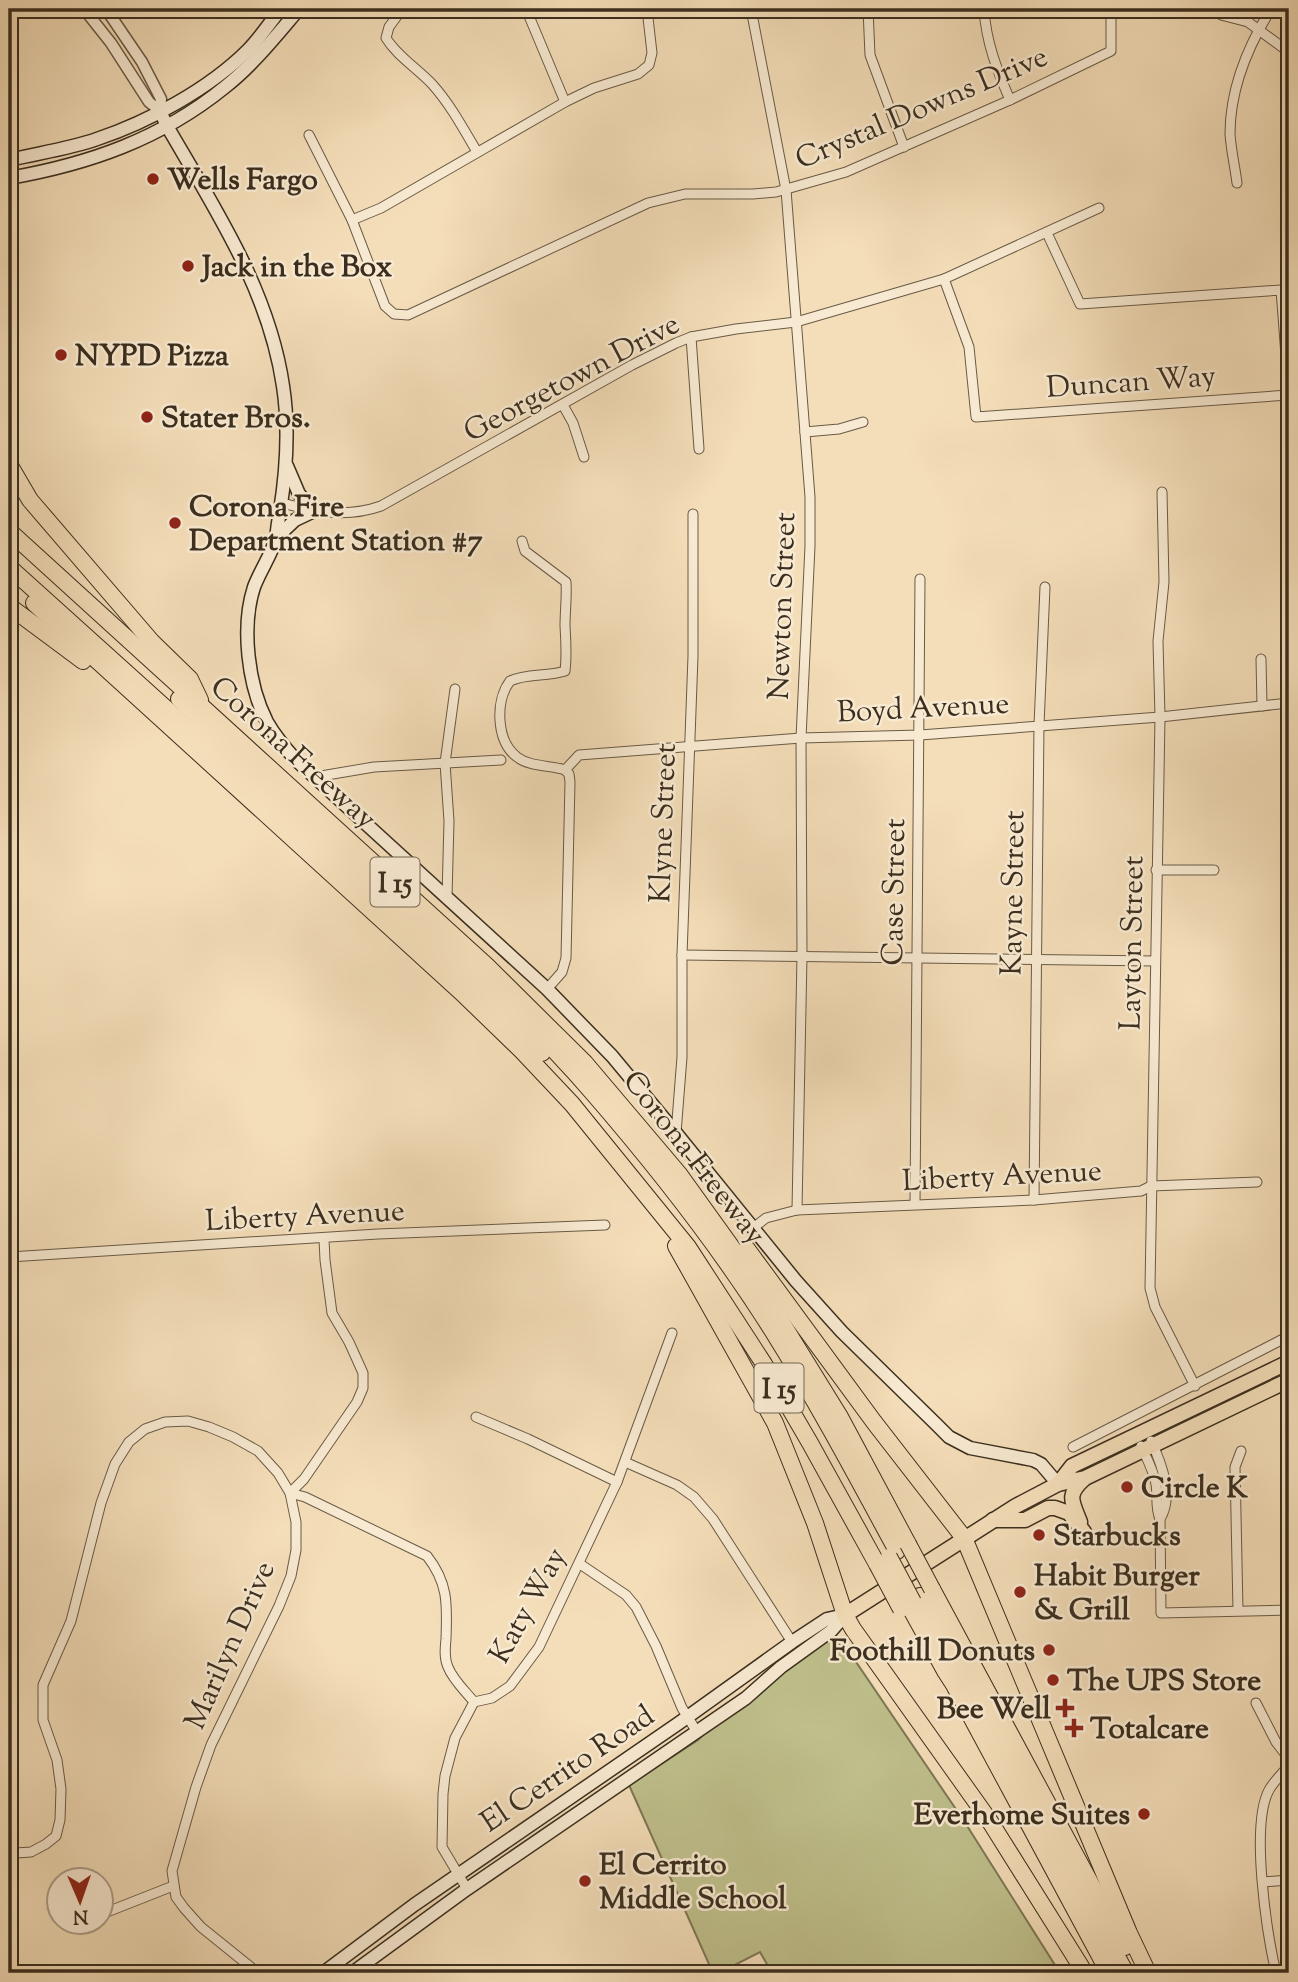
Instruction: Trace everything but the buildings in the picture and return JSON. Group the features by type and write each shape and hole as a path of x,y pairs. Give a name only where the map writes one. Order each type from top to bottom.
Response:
{"highway":[{"path":"9,464 30,500 152,642 190,679 202,705"},
{"path":"9,533 61,591 522,1017 591,1090 666,1181 772,1329 850,1463 891,1555"},
{"name":"Corona Freeway","path":"9,533 202,705 521,999 584,1063 680,1174 756,1281 840,1417 891,1555 915,1600 999,1713 1140,1973"},
{"path":"9,566 487,1000 581,1095 680,1212 752,1315 891,1555"},
{"name":"Corona Freeway","path":"9,581 461,992 522,1051 572,1104 667,1220 713,1284 891,1555 1097,1973"},
{"path":"9,606 163,722"},
{"path":"680,1174 701,1187 874,1422 964,1538 1148,1973"},
{"path":"667,1220 677,1247 775,1423 815,1523 845,1615 989,1819 1085,1973"},
{"path":"915,1600 954,1685 1110,1973"},
{"path":"915,1600 1126,1973"},
{"path":"999,1713 1035,1798 1063,1850 1072,1874"}],"main road":[{"path":"9,160 96,140 160,111 205,85 248,50 281,9"},
{"path":"9,178 80,163 117,151 167,126 227,86 299,9"},
{"path":"160,111 245,263 266,315 284,386 287,430 282,503 276,539 254,587 249,609 249,659 259,702 268,723 296,760 547,989 612,1056 796,1281 842,1332 949,1437 970,1448 1033,1460 1041,1464 1058,1484"},
{"path":"276,539 295,520 314,511 299,494 286,463"},
{"path":"1058,1484 1072,1466 1289,1362"},
{"path":"1058,1484 1084,1478 1289,1380"},
{"path":"991,1520 1024,1520 1048,1508 1055,1508 1069,1513 1084,1532 1071,1494 1084,1478"},
{"name":"El Cerrito Road","path":"352,1973 467,1889 746,1698 781,1667 831,1631 845,1615 991,1520 1058,1484"},
{"name":"El Cerrito Road","path":"323,1973 414,1905 792,1642 827,1619 845,1615"}],"street":[{"path":"84,9 116,50 149,102 160,111"},
{"path":"106,9 142,62 161,99 160,111"},
{"path":"402,9 389,27 386,38 393,50 409,61 432,85 455,114 477,152"},
{"path":"309,135 352,220 381,208 565,102 594,88 638,74 649,65 652,53 647,9"},
{"name":"Newton Street","path":"751,9 786,190 809,484 810,546 801,738 802,956 797,1210"},
{"path":"868,9 870,55 904,147"},
{"path":"984,9 991,52 1010,100"},
{"name":"Crystal Downs Drive","path":"352,220 385,306 394,314 408,315 648,203 685,194 753,194 786,190 846,172 904,147 1111,51 1111,9"},
{"path":"1237,183 1230,135 1234,90 1259,29 1271,9"},
{"path":"1221,15 1248,22 1289,51"},
{"path":"529,16 565,102"},
{"name":"Georgetown Drive","path":"282,503 334,513 358,513 381,506 661,349 691,337 796,322 944,279 1099,208"},
{"path":"1047,233 1080,304 1281,290 1289,395"},
{"name":"Duncan Way","path":"944,279 969,347 976,417 1289,395"},
{"path":"691,337 699,449"},
{"path":"563,405 573,423 584,457"},
{"path":"805,432 839,429 863,422"},
{"name":"Layton Street","path":"1162,492 1164,582 1158,641 1160,717 1150,1288 1195,1386"},
{"name":"Klyne Street","path":"676,1133 682,1057 693,514"},
{"path":"522,541 525,551 566,582 567,596 565,626 568,652 565,671 518,677 510,681 501,700 500,712 505,740 517,758 528,763 565,770 569,774 566,958 562,972 547,989"},
{"name":"Case Street","path":"915,1205 920,579"},
{"name":"Kayne Street","path":"1034,1200 1039,725 1045,587"},
{"path":"1261,659 1262,706"},
{"path":"447,897 449,821 445,763 455,689"},
{"name":"Boyd Avenue","path":"565,770 579,755 801,738 920,735 1160,717 1289,703"},
{"path":"315,777 374,767 501,760"},
{"path":"1156,870 1214,870"},
{"path":"682,956 1155,961"},
{"name":"Liberty Avenue","path":"752,1228 766,1218 797,1210 1034,1200 1141,1191 1151,1186 1257,1182"},
{"name":"Liberty Avenue","path":"9,1257 605,1224"},
{"path":"324,1238 331,1313 349,1342 363,1373 363,1388 358,1402 304,1479 290,1493 304,1497 427,1556 437,1569 443,1583 447,1617 445,1654 448,1667 474,1702 455,1738 443,1794 442,1847 467,1889"},
{"name":"Katy Way","path":"474,1702 492,1698 510,1686 539,1647 617,1482 672,1333"},
{"path":"1073,1447 1289,1336"},
{"path":"476,1417 617,1482"},
{"name":"Marilyn Drive","path":"9,1851 31,1852 57,1836 61,1789 57,1760 43,1720 43,1685 71,1620 101,1503 115,1464 129,1442 145,1429 164,1422 188,1421 233,1437 258,1451 278,1473 290,1493 296,1522 296,1550 291,1576 279,1606 211,1745 172,1871 173,1886"},
{"path":"1141,1433 1162,1466 1166,1490 1165,1511 1160,1519 1161,1613 1289,1610"},
{"path":"1238,1610 1235,1467 1241,1451"},
{"path":"625,1462 677,1485 694,1497 713,1519 792,1642"},
{"path":"580,1564 626,1595 636,1607 687,1717 697,1732"},
{"path":"1256,1703 1276,1742 1289,1759"},
{"path":"1276,1973 1265,1914 1260,1826 1268,1791 1289,1765"},
{"path":"1263,1882 1289,1880"},
{"path":"116,1908 173,1886 176,1897 201,1927 258,1973"}],"green space":[{"path":"832,1637 856,1662 964,1821 1060,1973 772,1973 760,1952 719,1973 713,1973 629,1785 698,1740 741,1696"}],"place":[{"name":"Wells Fargo","path":"153,179"},
{"name":"Jack in the Box","path":"188,266"},
{"name":"NYPD Pizza","path":"61,355"},
{"name":"Stater Bros.","path":"147,417"},
{"name":"Corona Fire Department Station #7","path":"175,523"},
{"name":"Circle K","path":"1127,1487"},
{"name":"Starbucks","path":"1039,1535"},
{"name":"Habit Burger & Grill","path":"1020,1592"},
{"name":"Foothill Donuts","path":"1049,1650"},
{"name":"The UPS Store","path":"1053,1680"},
{"name":"Bee Well","path":"1065,1708"},
{"name":"Totalcare","path":"1074,1728"},
{"name":"Everhome Suites","path":"1144,1814"},
{"name":"El Cerrito Middle School","path":"585,1881"}]}
